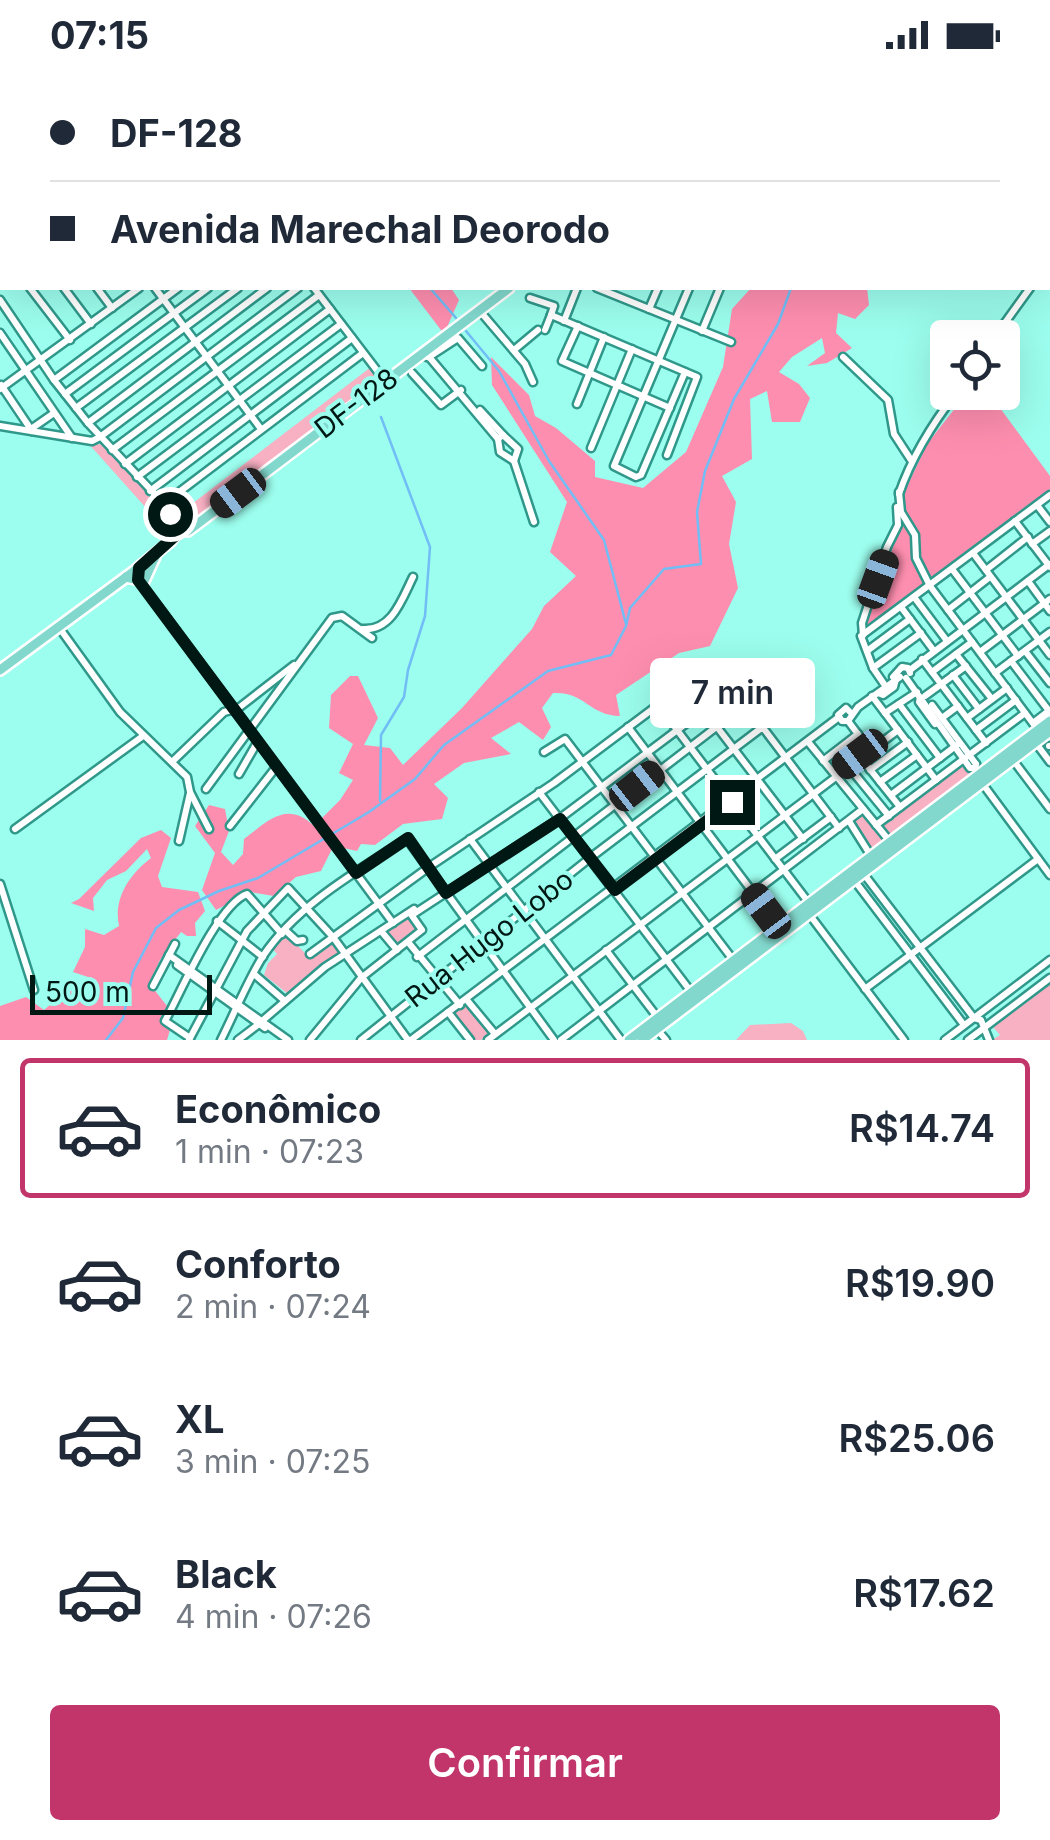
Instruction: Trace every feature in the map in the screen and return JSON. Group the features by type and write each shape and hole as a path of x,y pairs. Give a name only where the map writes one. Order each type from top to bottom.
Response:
{"main road":[{"name":"DF-128","path":"0,670 145,565 183,529 426,354 506,290"},
{"path":"126,577 143,580 145,565"},
{"path":"630,1040 809,909 870,858 1013,760 1044,725"},
{"path":"971,788 1044,725"},
{"path":"828,894 858,877 889,845"},
{"path":"858,877 854,874 870,858"},
{"path":"687,1000 734,960 760,946 779,927 809,909"},
{"path":"644,1039 656,1024"}],"street":[{"path":"32,290 70,340"},
{"path":"66,290 91,324"},
{"path":"98,290 112,308"},
{"path":"31,430 1,387 70,340 133,290"},
{"path":"156,290 261,429"},
{"path":"54,380 175,290"},
{"path":"65,394 205,290"},
{"path":"76,408 235,290"},
{"path":"88,423 264,290"},
{"path":"0,426 92,441 100,438 295,290"},
{"path":"564,320 576,290"},
{"path":"603,290 731,342"},
{"path":"622,298 625,290"},
{"path":"648,310 657,290"},
{"path":"684,372 638,477 614,466 688,290"},
{"path":"702,331 717,290"},
{"path":"1007,320 1029,290"},
{"path":"112,450 317,291 385,380"},
{"path":"514,350 541,330 554,306 530,298"},
{"path":"0,300 76,408 183,529"},
{"path":"126,464 330,310"},
{"path":"479,310 514,350 532,382"},
{"path":"551,315 697,378 667,455"},
{"path":"137,477 341,324"},
{"path":"578,326 562,361 670,408"},
{"path":"0,333 72,438"},
{"path":"577,404 604,337"},
{"path":"150,491 352,338"},
{"path":"482,366 458,338 426,354 500,437 518,448 514,461 534,522"},
{"path":"591,448 632,349"},
{"path":"162,504 363,353"},
{"path":"843,357 886,397 894,434 911,460"},
{"path":"412,373 441,405 461,391"},
{"path":"884,684 866,651 862,623 898,525 899,492 911,460 941,410"},
{"path":"31,430 54,413"},
{"path":"500,437 500,452 514,461"},
{"path":"899,492 901,512 915,535 916,558 930,586 1025,713 1044,725 1050,762"},
{"path":"862,636 1050,495"},
{"path":"1037,505 1050,522"},
{"path":"786,758 1050,566 1016,521"},
{"path":"948,610 1030,540 1050,531"},
{"path":"973,553 1050,656"},
{"path":"952,569 1018,656 1050,683"},
{"path":"362,629 374,630 390,620 414,577"},
{"path":"143,580 393,924"},
{"path":"1028,582 1047,601 1050,611"},
{"path":"914,598 947,642"},
{"path":"980,652 1047,601"},
{"path":"901,607 934,651"},
{"path":"206,789 332,618 342,616 372,638"},
{"path":"866,651 910,620"},
{"path":"58,626 120,712 187,777 192,798 209,829"},
{"path":"996,673 1050,632"},
{"path":"873,668 920,633"},
{"path":"303,940 297,941 284,932 264,912 244,893 217,921 166,1022 190,1039 242,940 264,912 288,888 333,936 361,978 412,1040 884,684 907,671 932,672 972,642"},
{"path":"956,654 992,700"},
{"path":"1018,656 1050,747"},
{"path":"172,762 224,712 235,709 299,662"},
{"path":"886,714 966,666"},
{"path":"907,671 920,695 942,718 968,756"},
{"path":"932,672 986,743"},
{"path":"953,676 979,709"},
{"path":"418,956 741,708 746,687"},
{"path":"966,718 1007,688"},
{"path":"310,954 658,704 683,692"},
{"path":"875,695 936,780"},
{"path":"920,695 919,702 949,742 968,756"},
{"path":"976,730 1016,700"},
{"path":"658,704 784,871 904,1040"},
{"path":"899,704 940,758"},
{"path":"942,718 958,706"},
{"path":"240,1039 345,954 558,818 704,710 802,838"},
{"path":"876,825 1025,713"},
{"path":"846,716 858,734 870,770 900,807"},
{"path":"628,727 779,927"},
{"name":"Rua Hugo Lobo","path":"361,1040 632,825 762,728 786,758"},
{"path":"407,942 491,1037 898,730"},
{"path":"823,761 858,734"},
{"path":"15,829 143,736"},
{"path":"544,752 565,738 734,960"},
{"path":"239,774 258,741"},
{"path":"870,770 908,742"},
{"path":"809,743 823,761 841,772 889,816"},
{"path":"891,795 955,743"},
{"path":"880,782 917,755"},
{"path":"786,758 839,828"},
{"path":"1013,760 1050,808"},
{"path":"230,826 277,766"},
{"path":"841,772 889,845"},
{"path":"971,788 1050,874"},
{"path":"540,792 667,960 687,1000"},
{"path":"179,841 192,798"},
{"path":"221,1040 263,957 284,932 307,908 408,838 557,1040 864,810"},
{"path":"774,859 831,817"},
{"path":"849,821 870,858"},
{"path":"470,838 620,1040"},
{"path":"865,988 1038,859"},
{"path":"858,877 974,1018 981,1020 990,1040"},
{"path":"858,877 964,1025"},
{"path":"0,884 34,990"},
{"path":"310,1040 361,978 422,930 410,914"},
{"path":"217,921 263,957"},
{"path":"381,930 396,950"},
{"path":"154,986 175,944"},
{"path":"606,950 633,985 666,1040"},
{"path":"168,956 286,1040"},
{"path":"945,1040 1050,960"},
{"path":"924,972 930,962"},
{"path":"254,974 285,1002"},
{"path":"956,1032 970,1039 1050,978"},
{"path":"1010,990 1016,994 1017,1003"},
{"path":"449,1014 470,1040"},
{"path":"644,1039 658,1040"}],"shaded area":[{"path":"411,290 452,290 459,300 444,334"},
{"path":"749,290 867,290 869,305 855,319 838,313 836,333 852,348 827,363 807,366 825,353 822,338 792,357 779,372 799,384 810,398 800,422 772,422 767,391 750,399 752,459 722,476 736,502 729,544 738,588 710,646 679,653 616,695 620,716 601,712 564,693 553,693 542,708 551,727 543,740 519,722 491,738 511,754 464,763 434,784 448,798 442,819 403,824 375,845 361,844 357,851 332,849 321,871 296,877 274,896 250,892 216,910 202,890 215,853 195,826 209,805 225,809 229,831 221,852 233,865 243,854 244,839 278,816 295,815 314,826 340,800 353,780 339,773 353,744 329,728 331,695 350,676 358,676 378,718 364,745 390,748 403,765 462,708 532,629 544,606 576,576 550,552 567,502 492,385 491,357 529,395 535,416 595,461 595,477 643,488 686,452 723,367 732,309"},
{"path":"371,367 381,380 195,521 180,513"},
{"path":"954,410 1001,410 1050,476 1050,489 864,630 899,530 903,495 927,444"},
{"path":"88,443 105,445 173,521 177,528 172,537"},
{"path":"963,762 974,777 891,838 879,825"},
{"path":"861,814 885,840 870,852 852,822"},
{"path":"161,830 171,838 158,876 162,887 198,892 205,911 195,923 196,936 181,932 149,983 167,1006 162,1022 170,1030 167,1040 0,1040 0,1006 26,997 44,1010 67,990 90,996 91,978 73,972 85,947 85,929 104,935 119,926 121,896 136,871 151,858 147,849 126,871 107,880 93,898 94,911 71,903 141,838"},
{"path":"408,914 419,930 397,947 384,931"},
{"path":"286,934 311,959 334,941 342,952 288,994 264,975 277,954 272,948"},
{"path":"1050,982 1050,1040 992,1040 1000,1035 992,1026"},
{"path":"468,1003 491,1032 481,1040 474,1040 453,1014"},
{"path":"791,1023 803,1031 807,1040 736,1040 750,1025"}],"waterway":[{"path":"432,290 456,318"},
{"path":"106,1040 123,1018 133,972 156,928 179,910 258,878 369,812 415,779 444,745 548,671 611,655 626,626 630,608 664,569 701,564 697,512 705,471 734,399 778,324 790,290"},
{"path":"466,331 499,371 549,461 604,540 626,624"},
{"path":"380,801 381,735 404,697 425,616 430,547 381,417"}],"route":[{"path":"170,514 178,525 178,533 139,568 138,580 356,873 408,838 446,893 560,819 615,890 732,802"}]}
